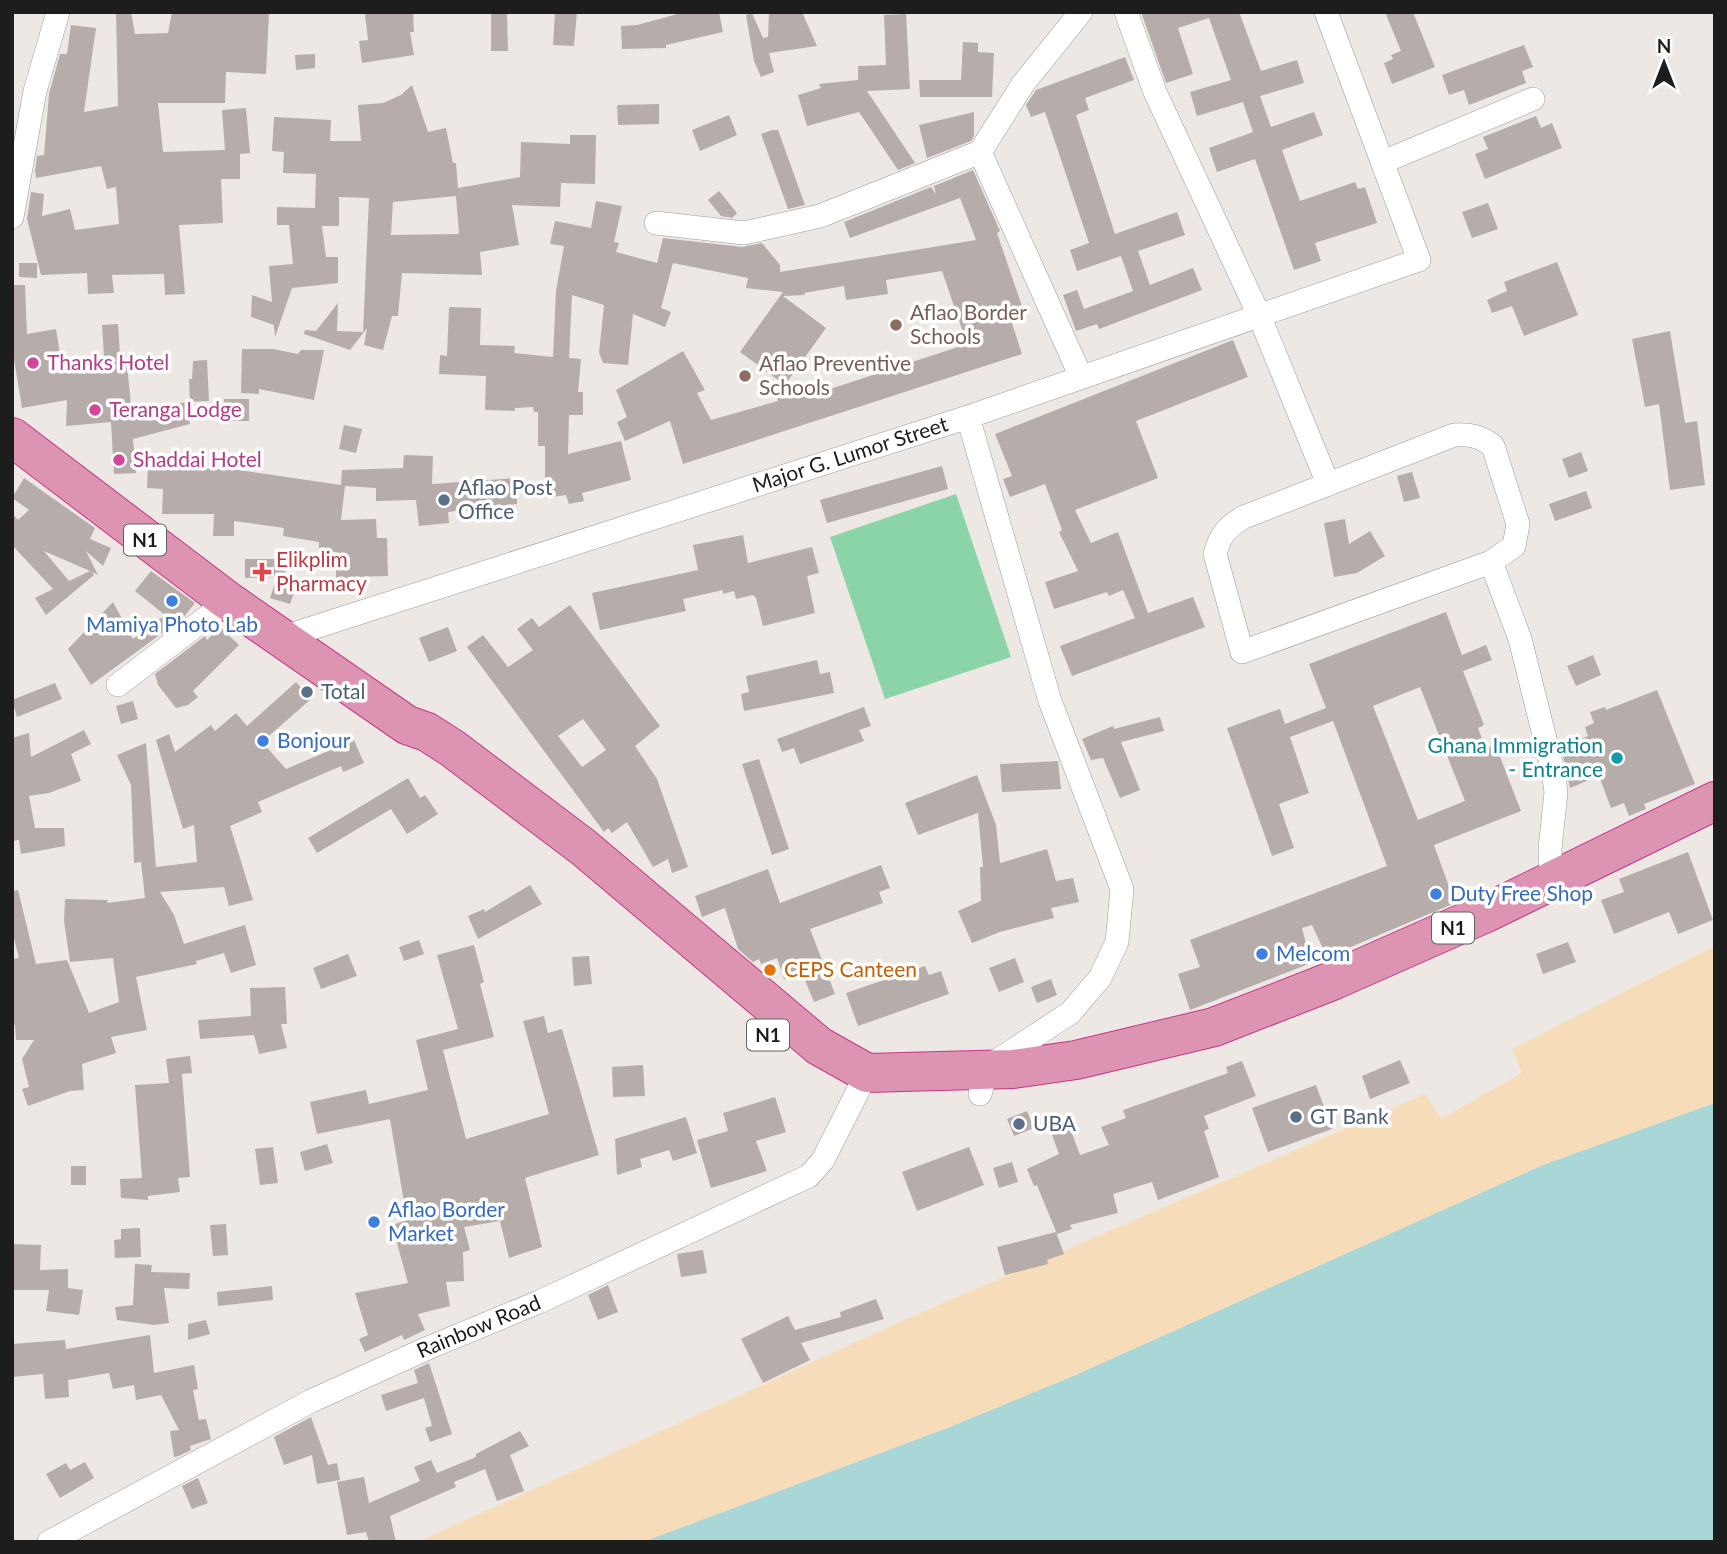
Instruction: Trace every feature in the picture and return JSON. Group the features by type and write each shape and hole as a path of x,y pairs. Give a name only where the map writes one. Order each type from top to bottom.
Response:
{"highway":[{"name":"N1","path":"12,437 228,601 407,725 491,807 565,862 793,1055 861,1084 983,1082 1214,1027 1551,892 1702,817"}],"street":[{"path":"12,217 35,91 58,12"},
{"path":"656,223 744,233 821,216 980,152 1023,85 1081,12"},
{"path":"1126,12 1155,92 1259,315 1328,484"},
{"path":"1326,12 1382,162 1532,99"},
{"path":"980,152 1081,377"},
{"name":"Major G. Lumor Street","path":"281,638 968,417 1419,260 1382,162"},
{"path":"968,417 1050,701 1122,889 1117,942 1100,978 1070,1013 1029,1038 983,1082"},
{"path":"1468,434 1483,438 1493,446 1518,524 1514,546 1491,562 1242,652 1218,572 1215,554 1219,539 1228,526 1244,517 1328,484 1454,435 1468,434"},
{"path":"1491,562 1520,639 1553,771 1556,792 1550,849 1551,892"},
{"path":"118,685 228,601"},
{"name":"Rainbow Road","path":"49,1542 311,1401 539,1302 809,1176 823,1160 861,1084"}],"sand":[{"path":"1715,946 1715,1103 1543,1165 1076,1375 950,1427 643,1542 418,1542 909,1318 1425,1094 1441,1119 1522,1073 1512,1049"}],"green space":[{"path":"956,494 1011,657 885,699 830,537"}],"water":[{"path":"1715,1103 1715,1542 643,1542 950,1427 1076,1375 1543,1165"}],"building":[{"path":"116,12 131,12 135,34 168,33 172,12 269,14 266,74 226,72 225,103 158,103 163,152 225,150 222,110 246,108 250,153 240,154 240,179 221,179 223,223 179,225 185,294 165,295 164,274 112,275 114,293 88,294 87,273 41,275 27,219 31,192 44,194 42,216 70,209 75,230 119,224 116,187 107,189 101,166 36,178 35,171 37,156 44,155 49,94 60,54 67,54 71,25 96,28 84,112 118,106"},
{"path":"413,12 414,32 410,32 414,55 362,63 359,41 368,40 365,14"},
{"path":"491,12 507,12 508,51 491,51"},
{"path":"555,12 577,12 574,46 553,45"},
{"path":"685,12 719,12 723,32 666,45 666,48 622,49 621,26 637,25"},
{"path":"769,12 802,12 817,46 769,53 774,72 761,77 754,61 746,15 752,13 763,38 768,37"},
{"path":"1141,12 1239,12 1261,71 1297,60 1304,83 1260,96 1271,127 1314,112 1323,135 1282,150 1300,201 1355,182 1358,189 1365,187 1377,223 1315,243 1321,261 1294,270 1255,159 1217,172 1209,148 1253,132 1243,102 1197,116 1190,92 1231,80 1209,18 1178,28 1193,74 1166,83"},
{"path":"1385,12 1413,12 1435,67 1392,84 1384,63 1393,59 1391,55 1401,51"},
{"path":"906,14 910,89 867,91 915,163 898,170 859,112 807,126 798,95 821,88 819,84 858,80 858,66 886,65 884,15"},
{"path":"963,42 978,43 978,52 994,53 992,97 920,97 919,80 961,80"},
{"path":"1524,45 1533,67 1522,71 1526,83 1469,105 1464,90 1449,95 1442,75"},
{"path":"315,54 315,68 296,70 295,55"},
{"path":"1125,57 1134,80 1085,98 1089,110 1076,115 1115,234 1177,212 1185,235 1138,251 1150,285 1193,268 1202,290 1099,329 1097,324 1076,331 1063,295 1077,290 1084,309 1133,291 1121,256 1077,271 1070,250 1089,243 1045,112 1031,117 1026,105 1036,90"},
{"path":"412,85 428,132 446,128 453,163 456,163 458,188 520,177 521,142 570,144 570,135 596,135 595,184 561,183 560,207 512,205 519,245 480,252 482,275 402,273 398,316 392,316 383,350 364,345 367,328 350,350 304,334 305,330 316,331 338,303 337,331 363,332 369,198 339,197 339,226 322,226 326,257 338,257 338,283 292,288 275,337 274,325 251,317 252,295 272,302 269,266 293,264 289,225 277,225 277,207 315,208 316,174 283,173 284,152 272,151 274,117 331,120 330,141 361,141 358,105 383,103 401,95","holes":["456,196 459,234 391,235 393,202"]},
{"path":"659,104 659,124 618,125 617,105"},
{"path":"974,112 974,136 971,141 927,158 919,125"},
{"path":"729,115 737,135 700,151 692,130"},
{"path":"1536,116 1541,128 1552,123 1562,148 1485,179 1475,154 1488,149 1483,137"},
{"path":"778,130 805,205 788,209 761,134"},
{"path":"973,170 1000,231 997,233 1024,312 1010,317 1022,354 683,464 670,421 625,441 617,422 627,417 616,390 683,351 705,390 697,393 711,420 778,401 776,395 808,383 812,395 967,344 942,271 886,280 888,294 846,300 844,286 804,293 805,295 783,296 826,328 785,385 740,352 783,292 746,288 748,278 673,263 661,308 671,312 665,327 633,314 628,365 603,363 599,353 604,305 572,295 569,358 581,359 578,392 583,392 583,415 569,415 568,454 621,441 631,480 582,493 584,501 569,504 566,495 545,498 545,446 538,446 538,412 534,412 533,407 515,408 515,411 485,410 486,376 439,374 440,355 447,356 449,307 481,308 480,345 515,346 514,353 553,357 556,291 564,246 550,244 555,221 591,228 596,201 622,206 614,242 619,243 616,252 657,263 663,238 742,247 762,243 780,265 780,272 976,240 960,198 850,238 844,222 931,187 936,194 934,186"},
{"path":"719,191 737,213 732,218 721,216 708,200"},
{"path":"1488,203 1498,229 1472,238 1462,212"},
{"path":"1557,262 1578,315 1524,336 1512,306 1492,313 1487,300 1507,291 1504,282"},
{"path":"19,263 37,263 37,278 19,277"},
{"path":"12,285 25,285 27,334 56,329 61,360 104,356 102,325 118,324 120,355 126,354 132,416 185,402 190,424 133,439 136,473 114,474 111,422 66,426 67,400 22,408 12,347"},
{"path":"1670,331 1685,423 1697,421 1705,485 1670,490 1659,404 1645,407 1632,339"},
{"path":"1233,340 1248,377 1136,421 1158,478 1075,510 1091,543 1118,532 1148,613 1193,597 1205,627 1072,676 1060,646 1135,618 1123,590 1109,596 1107,592 1054,609 1045,582 1078,571 1059,532 1062,530 1045,484 1010,497 1003,479 1012,476 995,434"},
{"path":"242,349 273,349 298,354 301,350 324,350 314,400 259,389 259,394 241,393"},
{"path":"207,360 209,401 190,402 189,379 192,379 193,361"},
{"path":"224,399 249,399 249,421 223,421"},
{"path":"344,425 362,429 356,453 339,449"},
{"path":"1581,452 1588,471 1569,478 1562,459"},
{"path":"404,455 433,456 432,484 517,478 517,504 448,512 449,523 419,526 416,500 376,501 376,488 345,486 341,520 376,519 377,538 387,538 388,576 356,577 356,587 336,588 336,552 319,551 319,542 283,536 284,528 234,521 234,536 213,536 214,514 162,514 163,489 147,488 148,466 238,470 341,485 342,470 403,468"},
{"path":"942,466 948,489 827,523 820,500"},
{"path":"1412,472 1420,498 1404,502 1397,476"},
{"path":"24,478 95,528 90,539 111,548 103,566 86,551 98,575 92,572 94,575 46,615 35,598 53,589 12,545 12,513 18,520 29,510 12,498","holes":["44,551 90,571 69,581"]},
{"path":"1586,491 1592,508 1555,521 1549,504"},
{"path":"1345,519 1349,544 1370,531 1385,556 1357,573 1334,577 1324,523"},
{"path":"743,535 748,563 812,547 819,573 807,576 815,613 763,626 753,595 736,599 734,591 723,594 723,590 683,599 686,611 600,630 592,593 698,570 693,545"},
{"path":"245,559 284,559 285,574 299,579 290,604 270,598 277,577 245,578"},
{"path":"151,571 195,603 183,618 91,685 68,649 113,602 133,639 165,615 135,591"},
{"path":"570,605 660,726 635,746 657,779 688,867 672,873 668,859 653,867 627,822 612,833 608,828 604,832 467,647 483,635 508,667 533,650 517,629 532,618 539,627","holes":["583,719 606,750 582,767 558,736"]},
{"path":"1446,612 1462,655 1486,645 1492,660 1463,671 1484,725 1478,728 1486,749 1492,746 1496,755 1499,754 1521,811 1434,845 1455,903 1327,957 1312,925 1302,928 1311,963 1190,1010 1178,974 1200,967 1190,940 1387,866 1333,721 1290,737 1309,793 1279,804 1294,848 1272,856 1227,728 1280,709 1285,724 1326,708 1309,664","holes":["1420,687 1465,801 1418,820 1373,706"]},
{"path":"220,627 239,645 193,691 198,697 188,705 176,708 158,685 155,674 205,636 207,640"},
{"path":"448,627 457,651 429,662 419,638"},
{"path":"1593,655 1601,675 1576,686 1567,666"},
{"path":"817,660 820,674 830,672 834,693 744,711 741,694 749,692 746,676"},
{"path":"296,682 311,699 262,742 286,769 354,740 364,763 343,772 341,766 258,802 262,812 230,826 253,900 229,906 224,887 160,892 174,915 184,944 245,925 256,965 231,973 224,953 196,961 197,964 136,977 147,1030 111,1037 116,1053 82,1064 84,1090 70,1091 28,1106 22,1089 29,1087 22,1059 34,1040 16,1040 15,1025 12,1026 12,959 19,958 12,931 12,891 18,890 36,964 67,960 89,1013 119,1002 113,958 70,962 64,921 65,899 108,900 107,903 145,898 141,862 134,863 131,785 117,755 146,743 156,867 197,862 194,825 183,829 156,740 169,734 175,752 211,725 215,731 236,713 247,726"},
{"path":"55,683 62,699 17,717 12,700"},
{"path":"1657,690 1695,784 1644,804 1646,809 1629,816 1624,803 1611,808 1599,776 1570,788 1561,747 1588,736 1585,727 1594,723 1590,712 1605,707 1606,710"},
{"path":"133,701 138,719 121,724 116,706"},
{"path":"864,707 871,726 859,730 864,741 800,764 794,748 782,752 777,739"},
{"path":"1160,717 1164,731 1121,742 1140,790 1120,798 1103,758 1091,760 1082,739 1113,726 1114,729"},
{"path":"84,730 91,744 71,754 81,781 49,793 29,796 35,828 64,828 65,846 21,854 19,840 12,841 12,738 29,733 31,757"},
{"path":"759,759 789,849 772,855 742,764"},
{"path":"1058,761 1061,789 1002,792 1000,764"},
{"path":"977,775 996,825 1000,863 1047,849 1056,881 1073,878 1079,902 1051,908 1054,918 1000,932 972,943 958,911 981,901 980,867 983,867 978,813 918,835 905,803"},
{"path":"408,778 420,798 425,795 438,814 407,834 391,809 317,853 308,838"},
{"path":"1688,852 1713,920 1678,934 1669,912 1614,934 1601,900 1624,892 1619,879"},
{"path":"881,865 890,888 879,892 883,903 810,929 835,994 814,1002 802,973 784,979 777,958 761,964 759,959 753,962 738,949 725,908 702,917 695,896 768,869 780,903"},
{"path":"530,885 542,904 478,939 468,916 484,909 485,912"},
{"path":"419,940 424,954 404,961 399,947"},
{"path":"1568,942 1576,962 1543,974 1536,954"},
{"path":"474,945 484,982 480,984 494,1037 443,1050 466,1139 549,1114 523,1021 544,1016 548,1033 562,1029 599,1155 525,1178 542,1247 509,1258 500,1221 464,1227 470,1250 463,1252 464,1281 446,1282 450,1306 418,1314 425,1330 404,1340 402,1335 365,1352 359,1339 368,1335 355,1293 408,1283 392,1225 407,1220 390,1119 317,1134 310,1102 366,1090 369,1104 428,1090 416,1040 458,1029 437,955"},
{"path":"348,954 357,976 321,989 313,968"},
{"path":"589,956 592,984 574,986 572,957"},
{"path":"1015,958 1024,982 999,992 989,968"},
{"path":"925,966 929,975 941,971 949,994 858,1026 846,993"},
{"path":"1051,979 1057,995 1037,1003 1031,987"},
{"path":"285,987 287,1024 281,1024 287,1048 259,1054 254,1035 200,1039 198,1020 251,1016 250,988"},
{"path":"190,1056 192,1073 182,1074 190,1177 178,1178 180,1192 148,1196 148,1200 121,1198 120,1179 142,1178 135,1085 169,1083 166,1059"},
{"path":"1400,1060 1410,1083 1370,1099 1362,1076"},
{"path":"1242,1061 1256,1096 1204,1116 1209,1129 1204,1131 1219,1177 1158,1200 1152,1182 1113,1194 1118,1213 1070,1225 1072,1229 1057,1234 1037,1185 1034,1186 1027,1169 1059,1154 1051,1132 1069,1125 1080,1155 1109,1145 1101,1127 1126,1118 1123,1110 1228,1073 1226,1067"},
{"path":"643,1065 645,1096 613,1097 612,1067"},
{"path":"1316,1085 1332,1129 1268,1152 1252,1108"},
{"path":"775,1097 786,1132 756,1141 767,1171 711,1188 697,1140 728,1131 723,1113"},
{"path":"1027,1111 1034,1128 1014,1136 1007,1119"},
{"path":"686,1117 697,1153 673,1161 669,1150 640,1159 642,1167 617,1175 615,1139"},
{"path":"327,1144 333,1163 305,1171 300,1152"},
{"path":"273,1147 278,1183 260,1185 255,1149"},
{"path":"969,1147 984,1185 917,1211 902,1172"},
{"path":"1012,1162 1018,1182 999,1188 993,1168"},
{"path":"71,1166 86,1166 86,1185 71,1185"},
{"path":"226,1224 228,1255 213,1256 210,1225"},
{"path":"140,1228 141,1257 115,1258 114,1240 121,1239 121,1229"},
{"path":"1056,1232 1064,1254 1047,1260 1048,1264 1005,1275 997,1247"},
{"path":"12,1244 41,1245 40,1270 68,1269 68,1288 83,1290 79,1315 46,1311 49,1290 12,1290"},
{"path":"703,1250 707,1273 681,1277 677,1254"},
{"path":"135,1264 152,1265 151,1272 190,1273 189,1289 164,1288 169,1323 154,1325 117,1320 115,1307 133,1305"},
{"path":"608,1285 618,1312 598,1320 588,1295"},
{"path":"272,1286 273,1300 218,1306 217,1292"},
{"path":"876,1299 884,1319 801,1343 810,1360 763,1383 741,1339 788,1316 795,1330 841,1317 840,1312"},
{"path":"206,1320 210,1334 188,1340 188,1324"},
{"path":"150,1335 154,1373 194,1365 198,1389 193,1390 199,1420 206,1419 211,1439 190,1446 191,1450 179,1456 174,1457 170,1431 179,1430 161,1395 136,1400 134,1385 113,1389 109,1373 68,1380 69,1397 45,1399 43,1374 12,1377 12,1344 65,1340 66,1349"},
{"path":"429,1363 452,1434 430,1442 425,1428 432,1426 424,1398 386,1411 381,1395 418,1383 414,1370"},
{"path":"311,1417 328,1465 337,1463 340,1480 317,1484 312,1455 284,1465 274,1437"},
{"path":"520,1431 529,1446 510,1455 524,1491 497,1501 485,1469 454,1482 456,1487 390,1516 396,1542 369,1542 366,1532 347,1535 337,1482 364,1477 369,1503 420,1481 414,1467 431,1460 437,1473 476,1457 476,1454"},
{"path":"85,1462 94,1478 60,1498 46,1474 66,1463 70,1470"},
{"path":"198,1478 208,1503 192,1509 182,1486"}],"place":[{"name":"Aflao Border Schools","path":"896,325"},
{"name":"Thanks Hotel","path":"33,363"},
{"name":"Aflao Preventive Schools","path":"745,376"},
{"name":"Teranga Lodge","path":"95,410"},
{"name":"Shaddai Hotel","path":"119,460"},
{"name":"Aflao Post Office","path":"444,500"},
{"name":"Elikplim Pharmacy","path":"262,572"},
{"name":"Mamiya Photo Lab","path":"172,601"},
{"name":"Total","path":"307,692"},
{"name":"Bonjour","path":"263,741"},
{"name":"Ghana Immigration - Entrance","path":"1617,758"},
{"name":"Duty Free Shop","path":"1436,894"},
{"name":"Melcom","path":"1262,954"},
{"name":"CEPS Canteen","path":"770,970"},
{"name":"GT Bank","path":"1296,1117"},
{"name":"UBA","path":"1019,1124"},
{"name":"Aflao Border Market","path":"374,1222"}]}
